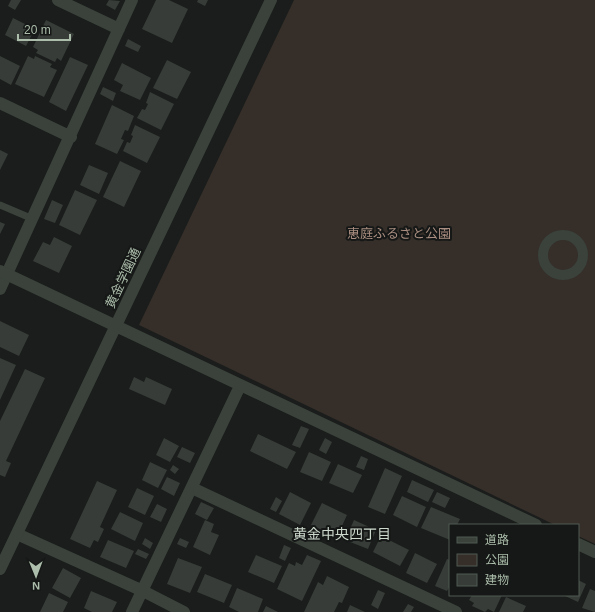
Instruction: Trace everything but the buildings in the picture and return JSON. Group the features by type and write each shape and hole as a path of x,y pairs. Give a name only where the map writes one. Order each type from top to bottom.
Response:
{"street":[{"path":"58,0 119,29"},
{"path":"0,288 4,273 33,219 132,0"},
{"name":"黄金学園通","path":"0,569 271,0"},
{"path":"0,103 71,136"},
{"path":"562,234 571,236 578,241 583,254 579,267 572,273 563,275 554,273 547,267 543,259 543,251 547,242 562,234"},
{"path":"4,273 534,524"},
{"path":"132,612 240,386"},
{"path":"192,488 456,612"},
{"path":"17,534 143,591 184,612"},
{"path":"579,544 595,552"}],"lane":[{"path":"0,204 33,219"}],"green space":[{"name":"恵庭ふるさと公園","path":"294,0 595,0 595,544 579,536 579,524 553,524 139,325"}],"district":[{"name":"黄金中央四丁目","path":"342,534"}]}
